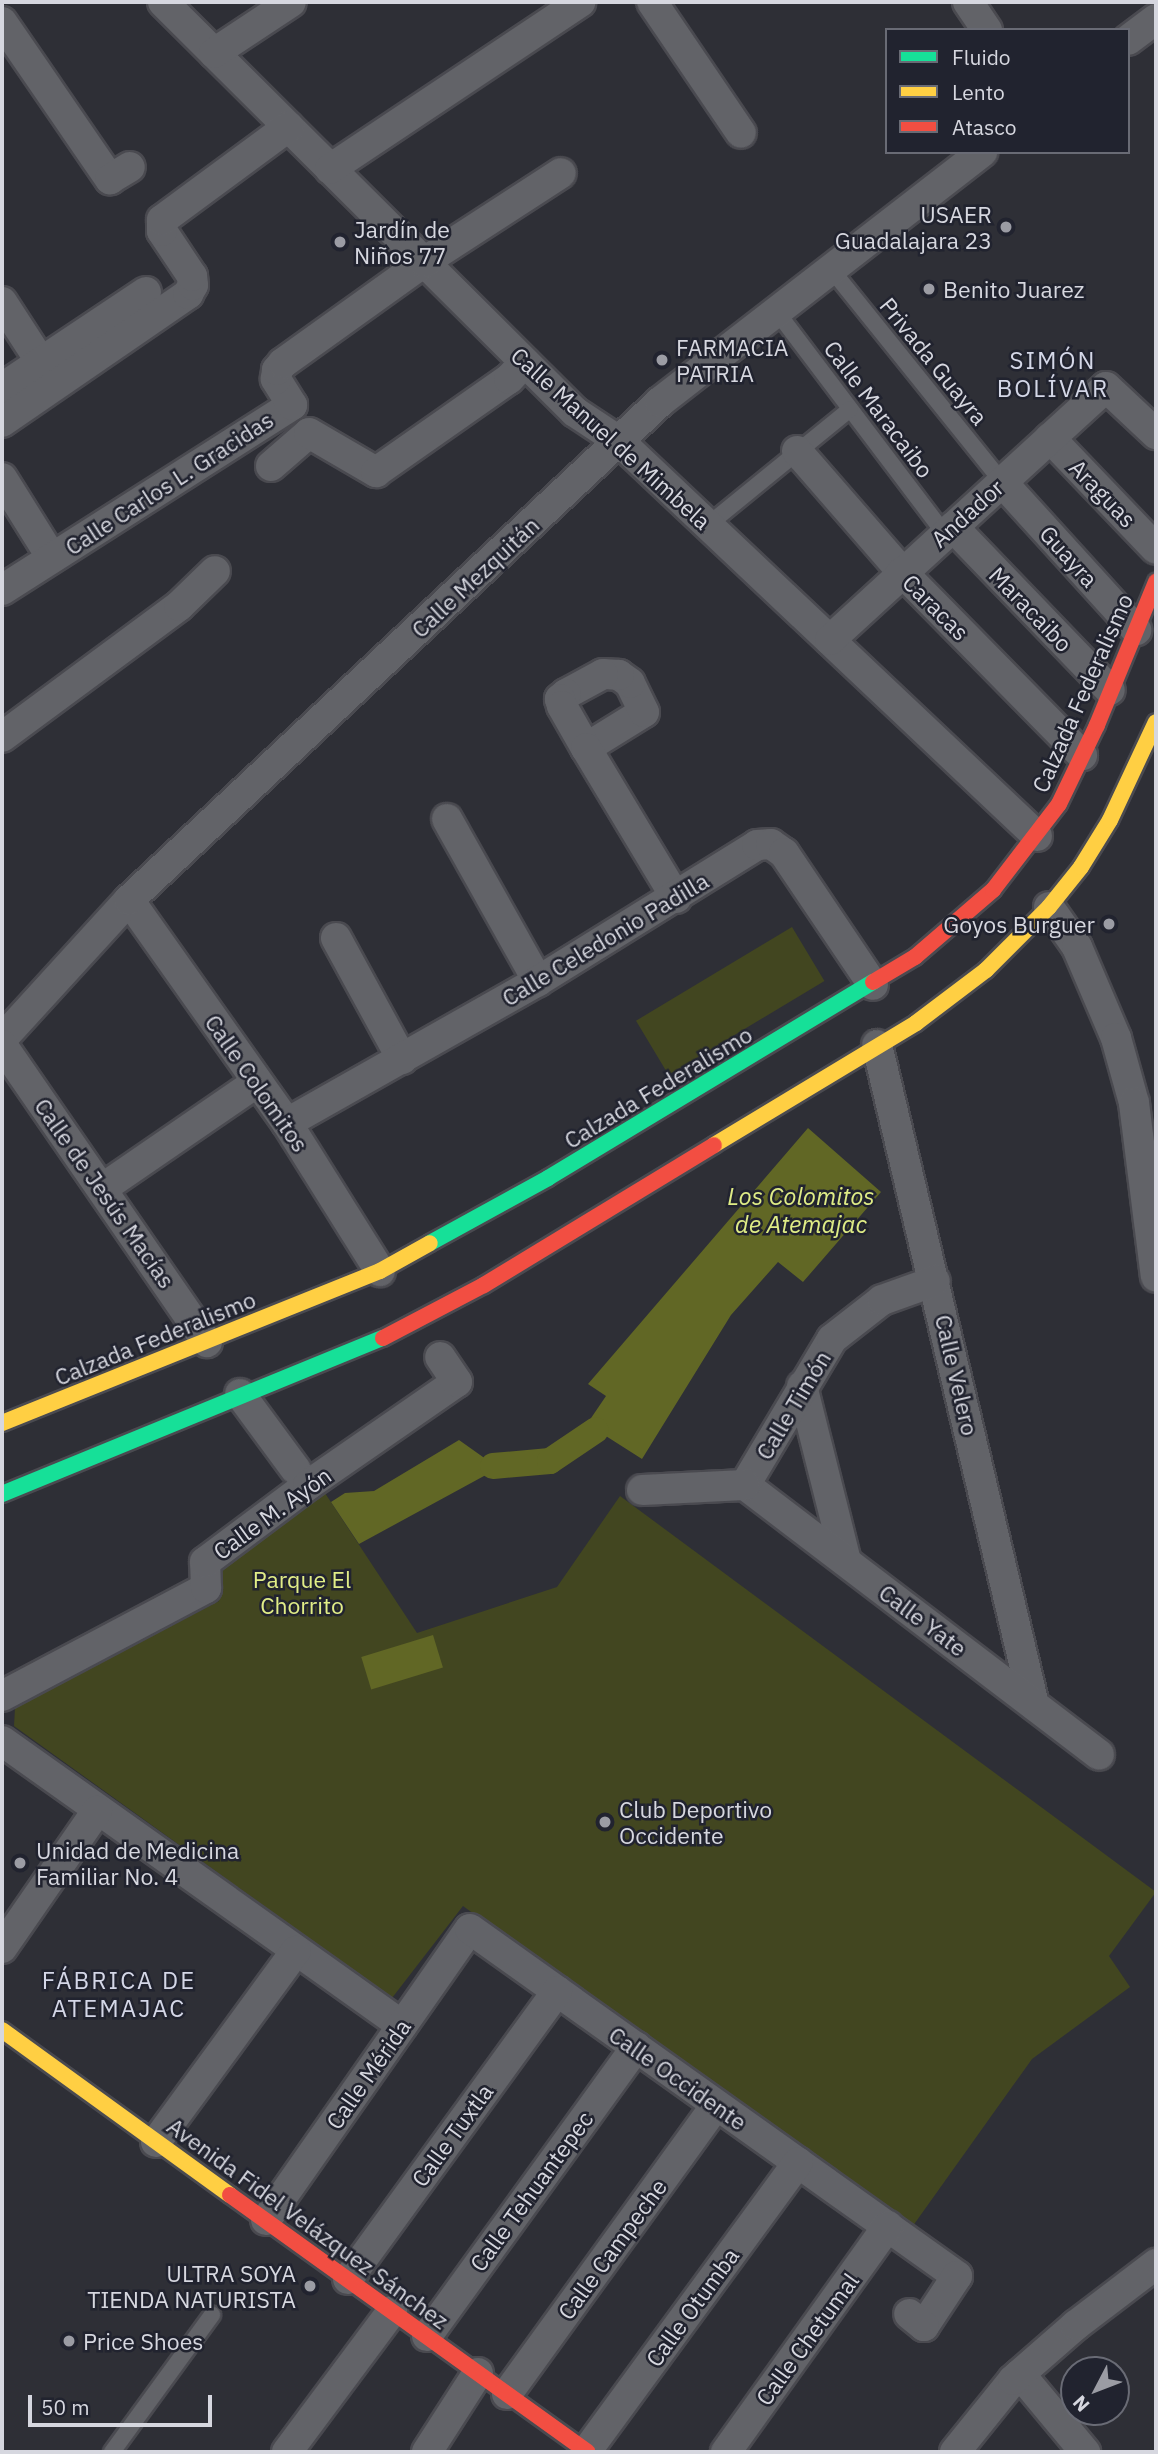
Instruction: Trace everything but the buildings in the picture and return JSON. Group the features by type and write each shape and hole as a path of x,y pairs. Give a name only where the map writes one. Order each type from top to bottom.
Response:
{"main road":[{"name":"Calzada Federalismo","path":"2,1422 380,1271 548,1178 873,985 915,957 993,890 1059,804 1083,755 1156,582"},
{"path":"2,1494 240,1394 380,1339 473,1291 916,1023 986,970 1049,907 1081,867 1110,820 1156,722"},
{"name":"Avenida Fidel Velázquez Sánchez","path":"2,2031 587,2452"}],"street":[{"path":"2,8 11,2"},
{"name":"Calle Manuel de Mimbela","path":"163,2 575,412 619,440 1037,836"},
{"path":"214,53 291,2"},
{"path":"330,169 580,2"},
{"path":"652,2 741,133"},
{"path":"968,2 986,28"},
{"path":"1130,38 1156,19"},
{"path":"2,22 110,179 130,167"},
{"path":"2,422 188,294 193,285 192,276 162,231 163,220 288,127"},
{"name":"Calle Mezquitán","path":"2,1039 129,900 660,402 979,154"},
{"path":"424,261 561,173"},
{"name":"Calle Carlos L. Gracidas","path":"2,590 292,405 276,379 277,370 283,363 424,261"},
{"path":"2,388 146,292"},
{"path":"2,302 41,362"},
{"path":"271,466 309,433 376,472 509,379 525,362"},
{"name":"Andador","path":"830,640 1106,387 1156,434"},
{"name":"Araguas","path":"1050,438 1156,549"},
{"name":"Caracas","path":"797,451 902,572 1083,755"},
{"path":"2,478 52,558"},
{"name":"Guayra","path":"1002,482 1136,631"},
{"name":"Maracaibo","path":"949,530 1110,691"},
{"path":"2,737 180,606 215,571"},
{"path":"586,748 676,898"},
{"path":"447,819 538,981"},
{"name":"Calle Celedonio Padilla","path":"287,1123 538,981 676,898 757,845 771,844 784,853 873,985"},
{"name":"Calle Colomitos","path":"129,900 287,1123 380,1271"},
{"path":"1049,907 1077,947 1116,1038 1134,1103 1152,1208 1155,1260"},
{"path":"337,938 402,1059"},
{"name":"Calle de Jesús Macías","path":"2,1045 207,1342"},
{"name":"Calle Velero","path":"877,1045 1034,1705"},
{"path":"103,1188 257,1082"},
{"name":"Calle Timón","path":"642,1490 746,1485 832,1339 882,1300 935,1281"},
{"name":"Calle M. Ayón","path":"2,1696 206,1588 205,1562 308,1485 457,1382 440,1357"},
{"path":"802,1386 846,1561"},
{"name":"Calle M. Ayón","path":"240,1394 296,1470"},
{"name":"Calle Yate","path":"746,1485 1099,1755"},
{"path":"2,1741 402,2025"},
{"path":"2,1948 97,1811"},
{"name":"Calle Occidente","path":"470,1929 957,2276 924,2326 909,2314"},
{"name":"Calle Mérida","path":"266,2220 470,1929"},
{"path":"156,2142 296,1951"},
{"name":"Calle Tuxtla","path":"348,2279 556,1991"},
{"name":"Calle Tehuantepec","path":"427,2336 636,2047"},
{"name":"Calle Campeche","path":"507,2394 716,2105"},
{"name":"Calle Otumba","path":"587,2452 798,2162"},
{"name":"Calle Chetumal","path":"726,2452 888,2226"},
{"path":"955,2452 1020,2374 1076,2325 1156,2264"},
{"path":"288,2452 392,2311"},
{"path":"427,2452 478,2373"},
{"path":"1020,2374 1085,2452"}],"lane":[{"name":"Privada Guayra","path":"831,269 1002,482"},
{"name":"Calle Maracaibo","path":"777,312 850,409 949,530"},
{"path":"708,525 850,409"},
{"path":"112,2452 212,2315"}],"green space":[{"path":"792,927 824,981 668,1075 636,1021"},
{"name":"Club Deportivo Occidente","path":"321,1487 417,1633 557,1587 620,1496 1156,1892 1109,1956 1130,1987 1032,2059 910,2230 463,1906 392,1998 14,1726 15,1708 219,1601 219,1563"}],"water":[{"name":"Los Colomitos de Atemajac","path":"808,1128 881,1192 803,1282 778,1262 731,1315 642,1459 587,1424 606,1396 588,1384"},
{"path":"459,1440 490,1462 495,1470 359,1544 331,1502 345,1493 374,1491"},
{"path":"433,1635 443,1668 371,1689 361,1657"}],"waterway":[{"path":"493,1466 550,1461 596,1430"}],"traffic: fast":[{"path":"430,1243 548,1178 873,982"},
{"path":"2,1494 383,1338"}],"traffic: slow":[{"path":"714,1145 916,1023 986,970 1049,907 1081,867 1110,820 1156,722"},
{"path":"2,1423 380,1271 430,1243"},
{"path":"2,2030 230,2195"}],"traffic: jam":[{"path":"873,982 915,957 993,890 1059,804 1097,725 1156,582"},
{"path":"383,1338 484,1285 714,1145"},
{"path":"230,2195 587,2452"}],"place":[{"name":"USAER Guadalajara 23","path":"1006,227"},
{"name":"Jardín de Niños 77","path":"340,242"},
{"name":"Benito Juarez","path":"929,289"},
{"name":"FARMACIA PATRIA","path":"662,360"},
{"name":"Goyos Burguer","path":"1109,924"},
{"name":"Club Deportivo Occidente","path":"605,1822"},
{"name":"Unidad de Medicina Familiar No. 4","path":"20,1863"},
{"name":"ULTRA SOYA TIENDA NATURISTA","path":"310,2286"},
{"name":"Price Shoes","path":"69,2341"}],"district":[{"name":"SIMÓN BOLÍVAR","path":"1053,375"},
{"name":"FÁBRICA DE ATEMAJAC","path":"119,1995"}],"park label":[{"name":"Parque El Chorrito","path":"302,1592"}]}
